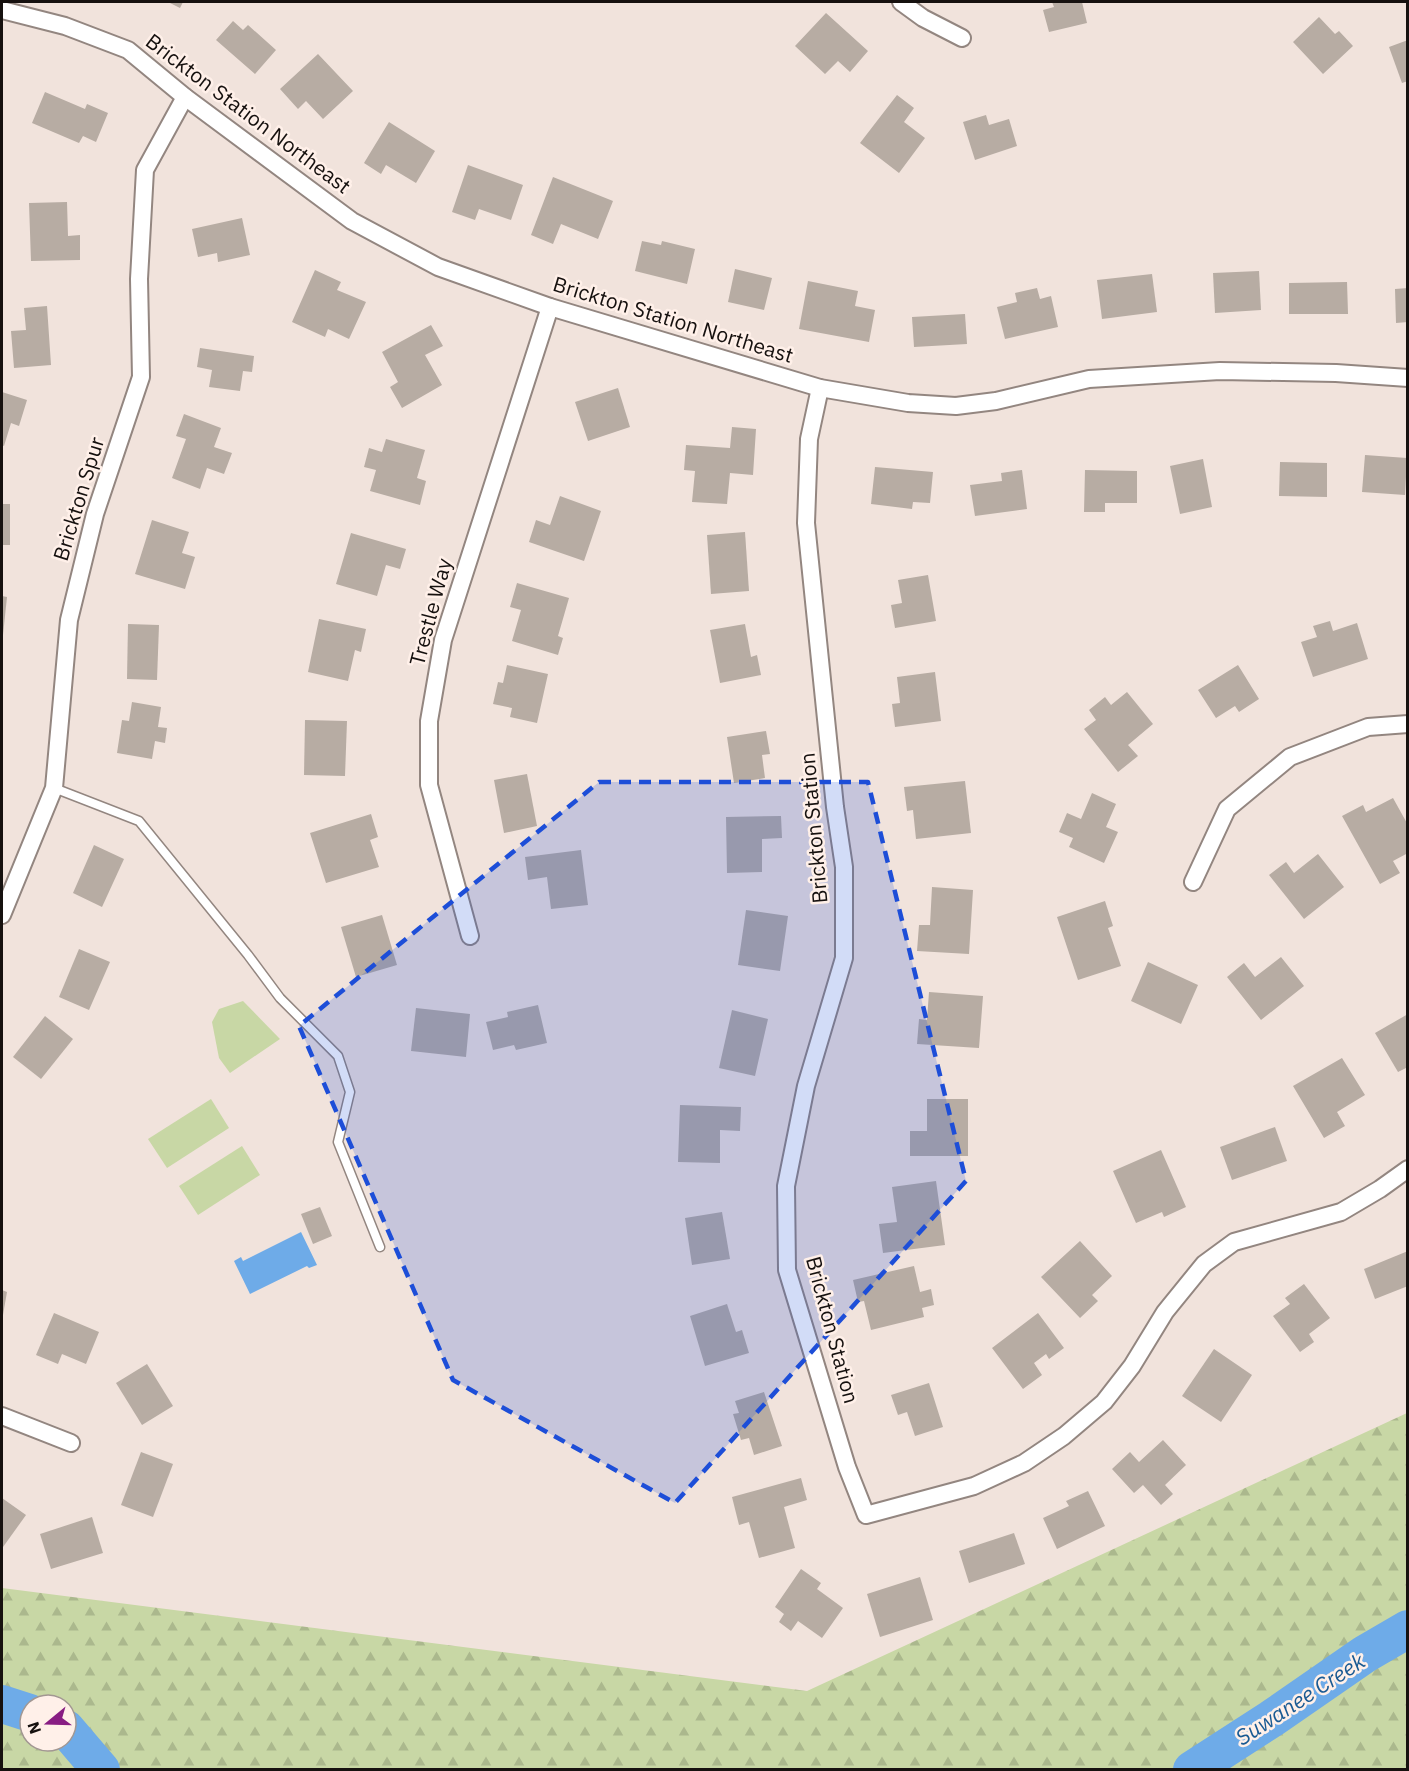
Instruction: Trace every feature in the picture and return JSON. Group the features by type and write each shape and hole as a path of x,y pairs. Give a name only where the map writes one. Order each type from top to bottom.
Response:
{"street":[{"path":"901,2 923,18 962,38"},
{"name":"Brickton Station Northeast","path":"2,10 65,26 128,50 185,97 352,221 438,267 550,307 820,388 908,403 956,406 996,401 1089,379 1220,371 1336,373 1407,378"},
{"name":"Brickton Spur","path":"2,915 54,788 69,621 95,514 141,377 139,279 145,170 185,97"},
{"name":"Trestle Way","path":"470,936 429,785 429,721 443,640 550,307"},
{"name":"Brickton Station","path":"820,388 809,439 806,523 835,807 844,867 844,958 806,1086 786,1186 788,1270 848,1467 866,1515 974,1486 1024,1463 1064,1436 1104,1402 1132,1366 1165,1312 1204,1264 1234,1242 1341,1212 1380,1189 1407,1169"},
{"path":"1193,882 1227,809 1290,757 1368,727 1407,724"},
{"path":"2,1416 70,1443"}],"lane":[{"path":"54,788 138,821 248,955 280,998 338,1056 350,1092 338,1142 380,1247"}],"highlighted area":[{"path":"599,782 868,782 966,1181 675,1503 453,1380 299,1026"}],"green space":[{"path":"243,1001 280,1039 230,1073 219,1058 212,1022 219,1009"},
{"path":"211,1099 229,1128 167,1168 148,1139"},
{"path":"242,1146 260,1175 198,1215 179,1186"},
{"path":"1407,1413 1407,1769 2,1769 2,1588 807,1691"}],"water":[{"path":"301,1232 317,1265 309,1268 307,1266 250,1294 234,1261 241,1257 243,1261"}],"building":[{"path":"168,2 183,2 180,8"},
{"path":"1052,2 1082,2 1087,23 1049,32 1043,10 1054,7"},
{"path":"826,13 868,51 850,72 838,61 825,74 795,46"},
{"path":"1319,17 1335,34 1339,31 1353,46 1323,74 1293,42"},
{"path":"233,21 243,30 248,25 276,50 255,74 216,40"},
{"path":"1408,40 1408,81 1402,83 1389,47"},
{"path":"318,54 353,91 323,119 306,101 298,109 280,89"},
{"path":"45,92 85,109 87,104 108,113 96,142 83,136 79,143 32,123"},
{"path":"897,95 914,108 904,122 925,138 899,173 860,143"},
{"path":"986,115 989,125 1009,119 1017,146 975,160 963,122"},
{"path":"389,122 435,151 416,183 386,165 381,174 364,163"},
{"path":"468,165 523,185 511,220 479,209 475,220 452,212"},
{"path":"553,177 613,201 598,239 561,224 553,244 531,235"},
{"path":"67,202 68,236 80,235 80,260 31,261 29,203"},
{"path":"242,218 250,255 218,262 217,253 198,257 192,229"},
{"path":"642,241 661,245 662,241 695,249 687,284 635,271"},
{"path":"735,269 772,278 764,310 728,302"},
{"path":"315,270 341,282 337,290 366,302 349,339 328,329 325,337 292,322"},
{"path":"1259,271 1261,310 1215,313 1213,273"},
{"path":"1152,274 1157,312 1102,319 1097,280"},
{"path":"808,281 858,291 855,306 875,310 869,342 799,329"},
{"path":"1347,282 1348,314 1289,314 1289,283"},
{"path":"1037,288 1040,299 1051,296 1058,327 1005,339 997,307 1017,302 1015,293"},
{"path":"1408,288 1408,322 1396,323 1395,289"},
{"path":"47,306 51,365 14,368 11,331 26,330 24,308"},
{"path":"965,314 967,344 914,347 912,317"},
{"path":"431,325 443,346 425,355 442,385 402,408 390,387 398,382 382,352"},
{"path":"200,348 254,356 252,372 243,371 240,391 209,387 212,370 197,367"},
{"path":"618,388 630,427 588,441 575,402"},
{"path":"2,392 27,400 19,426 11,423 4,446 2,445"},
{"path":"184,414 221,428 214,447 232,453 224,474 207,468 200,489 172,478 186,439 176,436"},
{"path":"732,427 756,429 753,475 730,473 727,504 692,502 695,471 684,470 686,445 730,448"},
{"path":"386,439 425,450 417,478 426,481 420,505 370,491 376,470 364,467 369,448 382,452"},
{"path":"1365,455 1407,458 1405,495 1362,492"},
{"path":"1203,459 1212,507 1180,514 1170,466"},
{"path":"1280,462 1327,463 1327,497 1279,496"},
{"path":"875,467 933,472 930,503 913,502 912,509 871,504"},
{"path":"1022,470 1027,509 975,516 970,485 1002,481 1001,473"},
{"path":"1085,470 1137,471 1137,503 1105,503 1105,512 1084,512"},
{"path":"560,496 601,511 584,561 529,542 536,520 550,525"},
{"path":"2,504 10,504 10,545 2,545"},
{"path":"152,520 189,532 182,553 195,557 185,589 135,574"},
{"path":"745,532 749,591 711,594 707,535"},
{"path":"351,533 406,549 400,569 386,565 377,596 336,584"},
{"path":"928,575 936,621 895,628 891,605 902,603 898,580"},
{"path":"517,583 569,598 558,636 563,638 558,655 512,641 521,610 510,607"},
{"path":"2,596 7,597 3,635 2,634"},
{"path":"319,619 366,629 361,652 355,650 348,681 308,672"},
{"path":"1330,621 1333,631 1357,623 1368,659 1313,677 1301,642 1317,637 1313,626"},
{"path":"128,624 159,625 157,680 127,679"},
{"path":"745,624 751,657 757,655 761,675 720,683 710,630"},
{"path":"507,665 548,674 537,723 510,717 512,708 493,704 498,682 503,683"},
{"path":"1238,665 1259,699 1239,712 1235,706 1216,718 1198,690"},
{"path":"935,672 941,721 895,727 892,704 900,703 897,677"},
{"path":"1127,692 1153,724 1128,745 1138,756 1118,772 1084,729 1096,720 1089,710 1105,697 1111,705"},
{"path":"132,702 161,707 158,727 167,728 165,743 155,741 152,759 117,753 122,720 129,721"},
{"path":"305,720 347,721 345,776 304,775"},
{"path":"766,731 770,754 762,755 765,778 734,783 727,737"},
{"path":"527,774 537,826 504,833 494,780"},
{"path":"965,781 971,833 916,839 913,810 907,811 904,787"},
{"path":"1092,793 1116,804 1106,827 1118,832 1104,863 1069,847 1073,838 1059,832 1067,813 1081,819"},
{"path":"1393,798 1408,825 1408,853 1393,861 1400,873 1380,884 1342,816 1363,805 1366,812"},
{"path":"371,814 378,837 370,840 379,867 326,883 310,833"},
{"path":"781,816 782,838 762,839 762,872 727,873 726,817"},
{"path":"94,845 124,859 102,907 73,893"},
{"path":"581,850 588,905 551,909 547,877 528,880 525,857"},
{"path":"1318,854 1344,887 1304,919 1269,875 1286,862 1294,873"},
{"path":"932,887 973,890 969,954 917,951 919,925 930,925"},
{"path":"1105,901 1113,926 1108,928 1121,966 1078,980 1057,917"},
{"path":"746,910 788,916 780,971 738,965"},
{"path":"382,915 397,965 356,977 341,927"},
{"path":"79,949 110,962 89,1010 59,997"},
{"path":"1281,957 1304,986 1261,1020 1227,977 1244,963 1255,977"},
{"path":"1148,962 1198,985 1181,1024 1131,1001"},
{"path":"929,992 983,996 979,1048 917,1044 919,1019 927,1020"},
{"path":"538,1005 547,1043 516,1050 514,1045 493,1050 486,1022 508,1017 507,1012"},
{"path":"416,1008 470,1014 466,1057 411,1051"},
{"path":"732,1010 768,1019 755,1076 719,1068"},
{"path":"1408,1014 1408,1067 1398,1072 1375,1033"},
{"path":"45,1016 73,1039 41,1079 13,1057"},
{"path":"1342,1058 1365,1095 1337,1112 1345,1126 1324,1138 1293,1086"},
{"path":"927,1099 968,1099 968,1156 910,1156 910,1131 927,1131"},
{"path":"680,1105 741,1107 740,1131 720,1130 720,1163 678,1162"},
{"path":"1275,1127 1287,1161 1232,1180 1220,1147"},
{"path":"1161,1150 1186,1207 1164,1217 1162,1212 1136,1223 1113,1171"},
{"path":"936,1181 945,1245 883,1253 879,1224 897,1222 892,1187"},
{"path":"320,1207 332,1236 313,1244 301,1214"},
{"path":"722,1212 730,1259 692,1265 685,1218"},
{"path":"1080,1241 1112,1276 1092,1295 1098,1301 1080,1318 1041,1277"},
{"path":"1408,1251 1408,1286 1375,1299 1364,1269"},
{"path":"914,1266 920,1292 931,1289 934,1305 922,1308 924,1317 871,1330 864,1301 858,1302 853,1280"},
{"path":"1304,1284 1330,1318 1309,1334 1314,1342 1300,1352 1273,1316 1290,1304 1285,1298"},
{"path":"2,1290 7,1292 3,1315 2,1314"},
{"path":"727,1304 736,1332 742,1330 749,1353 705,1366 690,1316"},
{"path":"54,1313 99,1332 86,1364 62,1354 58,1364 36,1355"},
{"path":"1038,1313 1064,1348 1049,1359 1046,1354 1034,1363 1042,1375 1023,1389 992,1348"},
{"path":"1214,1349 1252,1375 1221,1422 1182,1396"},
{"path":"147,1364 173,1406 142,1425 116,1383"},
{"path":"929,1383 943,1427 915,1436 907,1412 898,1415 891,1395"},
{"path":"764,1392 782,1446 754,1455 749,1438 741,1440 733,1414 739,1413 735,1401"},
{"path":"1163,1440 1186,1465 1165,1485 1173,1494 1161,1505 1143,1485 1134,1493 1112,1469 1130,1452 1139,1462"},
{"path":"141,1452 173,1464 153,1517 121,1505"},
{"path":"801,1478 807,1500 784,1507 795,1548 759,1558 749,1522 739,1525 732,1497"},
{"path":"1088,1491 1105,1526 1057,1549 1043,1518 1069,1506 1066,1501"},
{"path":"2,1498 26,1515 3,1547 2,1546"},
{"path":"92,1517 103,1553 51,1569 40,1534"},
{"path":"1014,1533 1025,1564 969,1583 959,1551"},
{"path":"801,1569 821,1583 817,1589 843,1608 822,1638 798,1621 791,1631 779,1622 784,1614 775,1607"},
{"path":"920,1577 933,1620 880,1637 867,1594"}],"waterway":[{"name":"Suwanee Creek","path":"1192,1770 1365,1654 1408,1629"},
{"name":"Suwanee Creek","path":"2,1704 18,1709"},
{"name":"Suwanee Creek","path":"78,1743 101,1770"}]}
